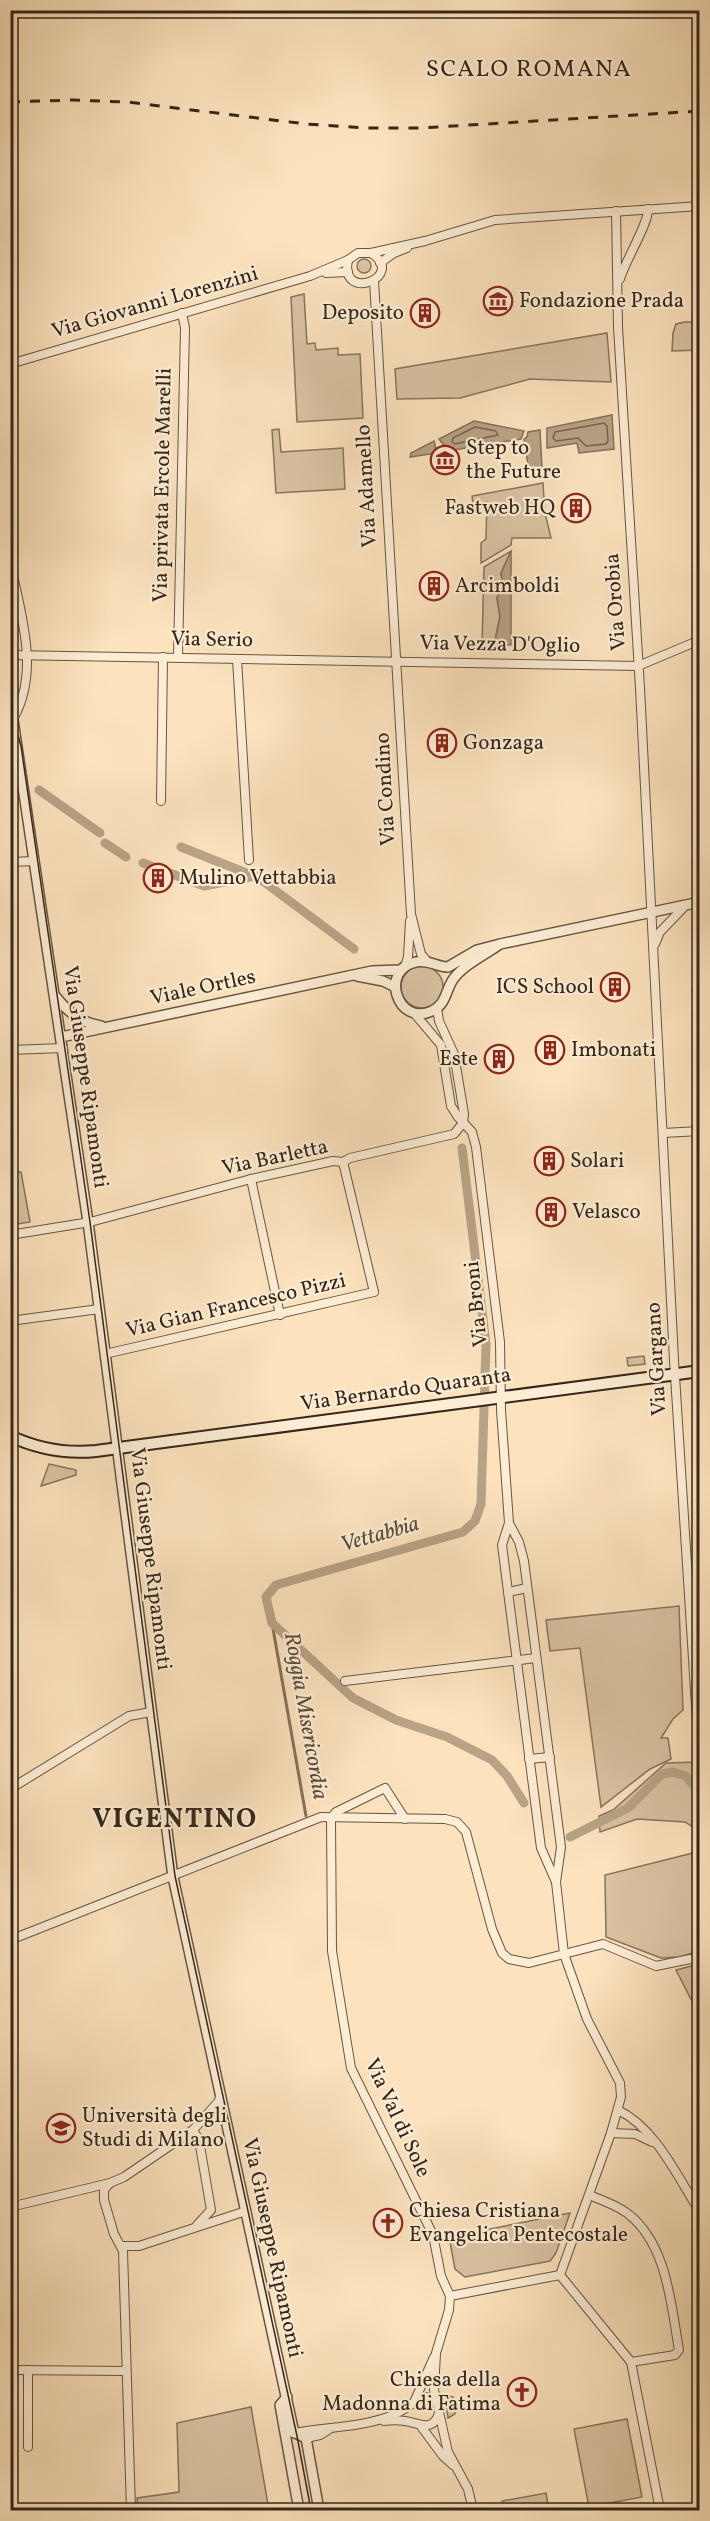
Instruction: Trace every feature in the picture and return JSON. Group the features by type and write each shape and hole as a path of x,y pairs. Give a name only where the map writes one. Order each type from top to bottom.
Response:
{"main road":[{"name":"Via Bernardo Quaranta","path":"10,1436 33,1446 58,1451 88,1452 699,1371"}],"street":[{"name":"Via Giovanni Lorenzini","path":"310,276 348,260 358,253 371,253 425,241 495,220 699,206"},
{"path":"616,290 633,245 645,224 648,209"},
{"name":"Via Orobia","path":"616,211 618,236 616,290 652,912"},
{"path":"618,236 625,245 633,245"},
{"name":"Via Giovanni Lorenzini","path":"380,263 394,253 425,241"},
{"path":"348,260 348,272 354,280 364,284 374,281 380,273 380,263 371,253"},
{"name":"Via Giovanni Lorenzini","path":"10,364 310,276 348,272"},
{"path":"374,281 375,308"},
{"path":"364,284 375,308"},
{"name":"Via Adamello","path":"375,308 396,662"},
{"name":"Via privata Ercole Marelli","path":"178,657 185,328 182,313"},
{"path":"10,561 27,655 24,698 12,717"},
{"path":"638,666 699,640"},
{"path":"10,655 27,655"},
{"name":"Via Serio","path":"27,655 396,662"},
{"path":"161,801 163,657"},
{"path":"237,659 249,860"},
{"name":"Via Vezza D'Oglio","path":"396,662 638,666"},
{"name":"Via Condino","path":"396,662 411,914 408,957 403,968"},
{"name":"Via Giuseppe Ripamonti","path":"10,700 88,1222 173,1877 294,2433"},
{"path":"10,862 35,861"},
{"name":"Viale Ortles","path":"61,1036 372,971 403,968 416,962 448,967 477,950 500,944 699,902"},
{"path":"654,948 660,932 686,905"},
{"name":"Via Gargano","path":"652,912 675,1374 697,1690 699,1769"},
{"name":"Via Condino","path":"411,914 421,954 431,963"},
{"name":"Viale Ortles","path":"437,1008 446,998 455,977 500,944"},
{"path":"431,963 444,973 448,990"},
{"path":"403,968 395,987 399,1002 414,1012 426,1013 437,1008"},
{"name":"Viale Ortles","path":"351,976 383,981 395,987"},
{"path":"55,996 68,1011 81,1020 109,1027"},
{"name":"Via Broni","path":"437,1008 439,1021 454,1053 464,1114 463,1123"},
{"name":"Via Broni","path":"414,1012 441,1045 451,1106 472,1132 476,1147 500,1342 496,1398 509,1523 519,1542 527,1588 561,1847 556,1882 564,1954 587,2019 618,2077 621,2097 560,2275"},
{"path":"10,1050 63,1048"},
{"name":"Via Barletta","path":"10,1235 88,1222 250,1179 333,1161 343,1162 350,1158 449,1137 463,1123"},
{"path":"663,1133 699,1131"},
{"name":"Via Gian Francesco Pizzi","path":"105,1354 374,1292 343,1162"},
{"path":"250,1179 280,1315"},
{"path":"10,1321 99,1309"},
{"name":"Via Broni","path":"509,1523 502,1544 541,1848 556,1882"},
{"path":"508,1592 527,1588"},
{"path":"345,1682 536,1658"},
{"path":"10,1789 129,1716 151,1712"},
{"path":"530,1759 550,1757"},
{"path":"332,1818 336,1812 385,1788 405,1819"},
{"path":"10,1940 321,1817 449,1820 457,1822 464,1829 470,1843 492,1929 502,1953 509,1959 529,1963 603,1944 656,1966 699,1957"},
{"name":"Via Val di Sole","path":"332,1818 332,1951 351,2068 433,2235 441,2276 450,2296"},
{"path":"10,2207 110,2183 124,2177 194,2130 219,2101 220,2096"},
{"path":"618,2110 632,2117 655,2143 699,2212"},
{"path":"194,2130 199,2140 211,2210 195,2227"},
{"path":"610,2133 635,2134 655,2143"},
{"path":"110,2183 104,2190 104,2200 114,2234 122,2246 131,2511"},
{"path":"589,2195 619,2207 634,2219 646,2232 660,2260 679,2350 675,2355 631,2362"},
{"path":"122,2246 139,2246 246,2211"},
{"path":"473,2511 468,2489 448,2452 434,2380 436,2353 449,2310 450,2296 560,2275 631,2362 660,2511"},
{"path":"436,2353 427,2368 410,2414 443,2456 454,2466"},
{"path":"10,2370 126,2371"},
{"path":"27,2447 28,2370"},
{"name":"Via Giuseppe Ripamonti","path":"287,2397 280,2405 299,2511"},
{"path":"284,2428 306,2438 320,2435 328,2430 374,2421 401,2420 426,2426 434,2422 438,2409 433,2399 426,2397 374,2421"},
{"path":"286,2442 294,2433 319,2428 328,2430"},
{"path":"306,2438 319,2511"}],"shaded area":[{"path":"364,259 369,261 371,266 369,271 364,273 359,271 357,266 359,261"},
{"path":"304,294 307,344 315,343 316,350 338,348 338,355 360,354 363,418 297,422 291,297"},
{"path":"699,322 699,350 672,351 676,324"},
{"path":"607,333 611,382 530,379 460,398 397,399 395,369"},
{"path":"279,429 281,452 343,448 345,489 276,493 272,430"},
{"path":"543,483 545,513 551,538 512,538 511,545 481,563 481,543 486,539 487,502 473,504 472,496"},
{"path":"511,551 501,573 503,585 497,598 500,616 494,645 482,645 484,567"},
{"path":"422,966 437,972 443,987 437,1002 422,1008 407,1002 401,987 407,972"},
{"path":"21,1172 30,1222 11,1225 11,1173"},
{"path":"644,1356 645,1364 628,1366 627,1358"},
{"path":"49,1464 76,1470 76,1475 41,1486"},
{"path":"679,1606 683,1710 673,1719 661,1738 668,1738 671,1759 650,1769 601,1807 580,1648 550,1651 546,1620"},
{"path":"699,1762 699,1850 694,1828 685,1822 637,1819 600,1832 599,1816 613,1810 666,1763"},
{"path":"693,1853 699,1879 699,1951 680,1957 661,1958 606,1937 605,1875"},
{"path":"700,1964 699,2015 676,1970"},
{"path":"570,2213 556,2253 550,2261 465,2277 455,2269 449,2237"},
{"path":"445,2395 453,2397 457,2405 455,2414 448,2418"},
{"path":"251,2407 269,2510 138,2510 137,2498 179,2492 177,2423"},
{"path":"627,2419 642,2497 589,2507 574,2429"},
{"path":"546,2493 549,2510 504,2510 502,2501"}],"water":[{"path":"612,415 614,449 579,453 577,443 547,448 547,428"},
{"path":"474,421 524,431 521,439 448,451 439,439"},
{"path":"540,430 542,468 529,471 524,439 528,432"},
{"path":"434,441 437,453 410,457 411,453"},
{"path":"511,551 511,645 494,645 500,617 497,598 503,585 501,573"},
{"path":"697,987 700,988 698,1020 693,1018 692,1013 696,1003 692,991"}],"waterway":[{"name":"Vettabbia","path":"39,790 100,833"},
{"name":"Vettabbia","path":"105,843 126,857"},
{"name":"Vettabbia","path":"181,847 254,876"},
{"name":"Vettabbia","path":"143,863 204,886 256,876 354,949"},
{"name":"Vettabbia","path":"462,1148 486,1344 481,1504 475,1521 463,1532 276,1585 266,1597 272,1623 353,1698 396,1720 447,1737 492,1760 507,1776 524,1803"},
{"name":"Roggia Misericordia","path":"272,1623 306,1816"},
{"name":"Vettabbia","path":"570,1837 628,1808 662,1774 673,1772 686,1776 700,1794"}],"tram line":[{"path":"10,706 21,746 90,1222 175,1876 297,2436 311,2510"}],"railway":[{"path":"10,102 72,100 127,102 306,124 367,128 421,128 700,111"}],"place":[{"name":"Fondazione Prada","path":"498,301"},
{"name":"Deposito","path":"425,313"},
{"name":"Step to the Future","path":"445,460"},
{"name":"Fastweb HQ","path":"576,508"},
{"name":"Arcimboldi","path":"434,586"},
{"name":"Gonzaga","path":"442,743"},
{"name":"Mulino Vettabbia","path":"158,878"},
{"name":"ICS School","path":"615,987"},
{"name":"Imbonati","path":"550,1050"},
{"name":"Este","path":"499,1059"},
{"name":"Solari","path":"549,1161"},
{"name":"Velasco","path":"551,1212"},
{"name":"Università degli Studi di Milano","path":"61,2128"},
{"name":"Chiesa Cristiana Evangelica Pentecostale","path":"388,2223"},
{"name":"Chiesa della Madonna di Fatima","path":"522,2392"}],"district":[{"name":"SCALO ROMANA","path":"529,70"},
{"name":"VIGENTINO","path":"175,1820"}]}
